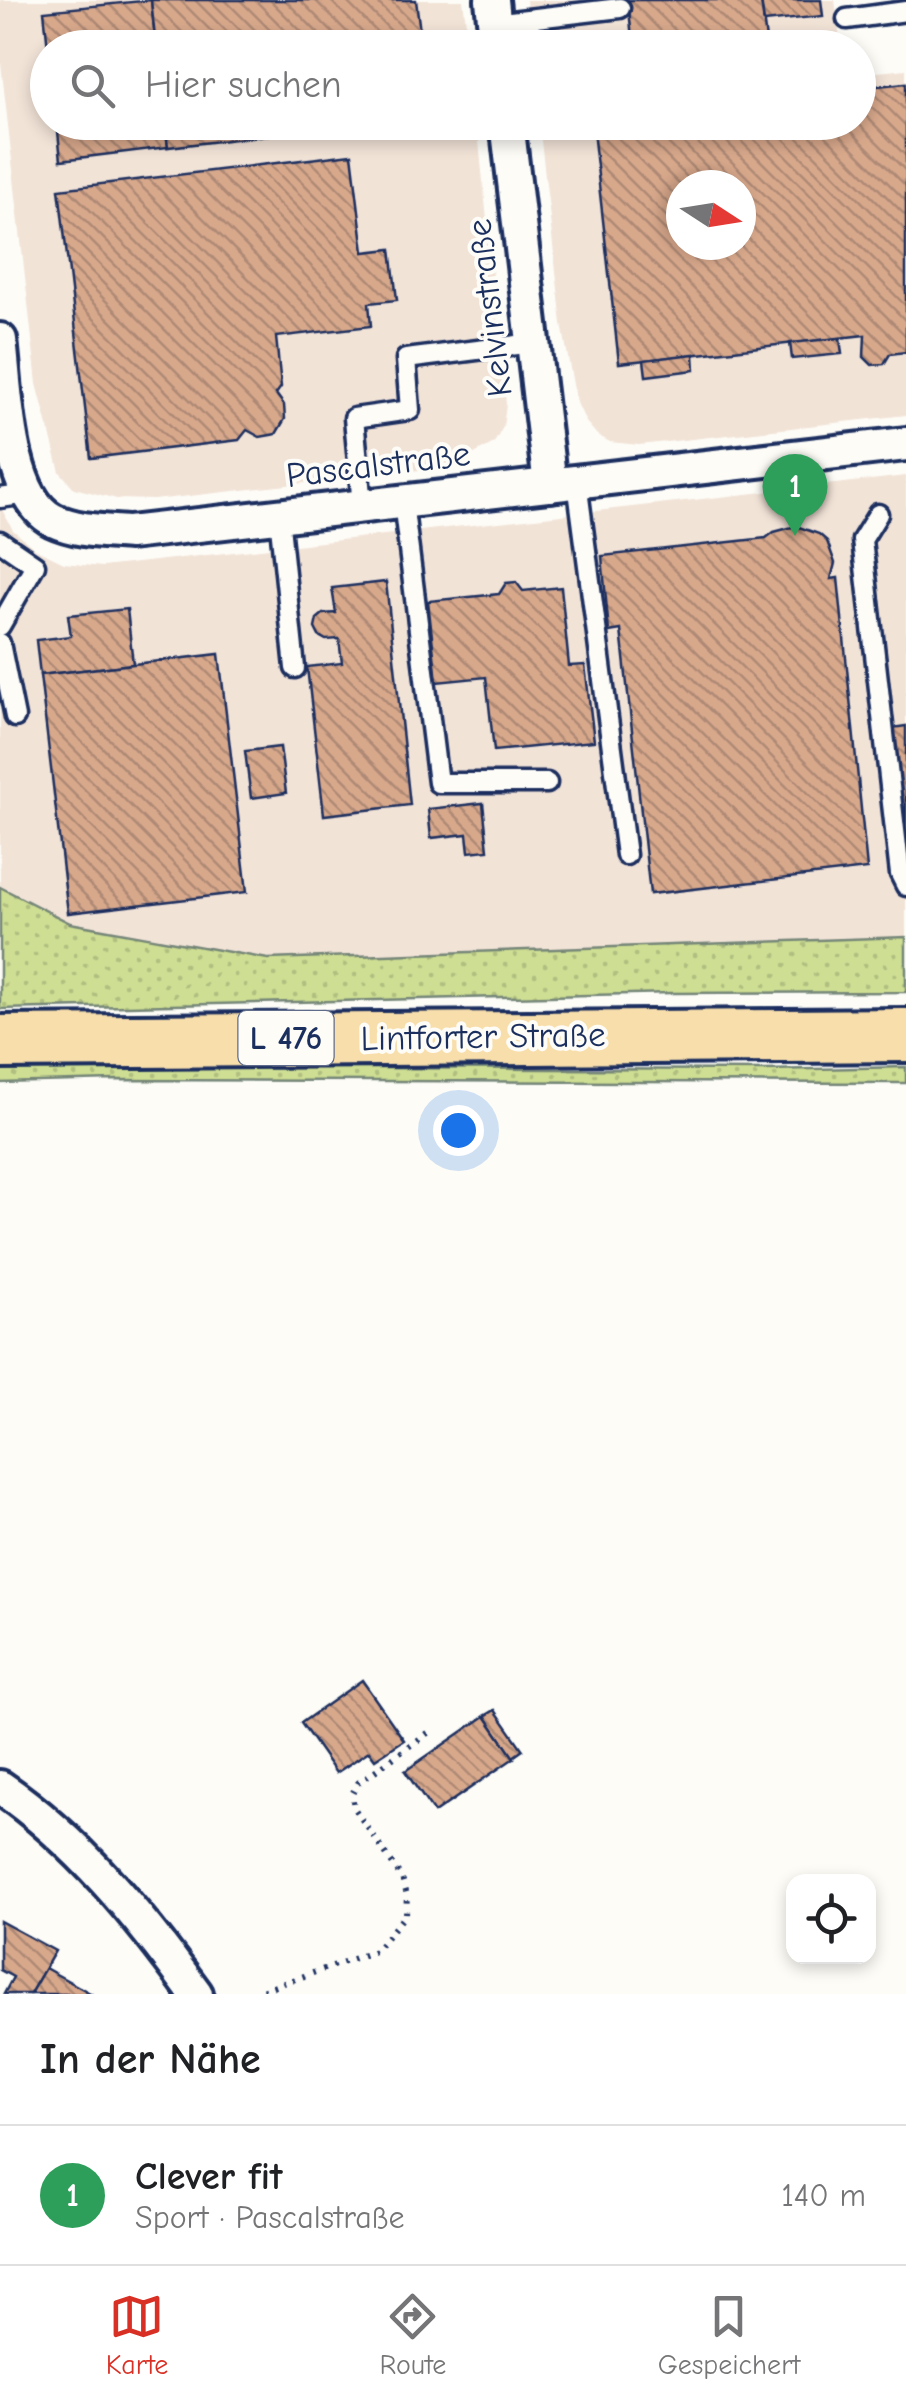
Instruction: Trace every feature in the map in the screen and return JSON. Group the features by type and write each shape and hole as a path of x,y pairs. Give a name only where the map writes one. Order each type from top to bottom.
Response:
{"main road":[{"name":"Lintforter Straße","path":"0,1042 906,1035"}],"street":[{"name":"Kelvinstraße","path":"508,140 533,343 564,483"},
{"name":"Pascalstraße","path":"0,340 16,466 14,496 50,519 90,531 129,533 906,444"},
{"path":"0,1788 36,1812 136,1912 196,1994"}],"lane":[{"path":"495,24 620,8"},
{"path":"847,20 906,12"},
{"path":"362,506 354,418 410,410 406,360 533,343"},
{"path":"564,483 626,855"},
{"path":"403,502 438,783 547,784"},
{"path":"878,514 862,540 900,874 906,886"},
{"path":"279,516 295,668"},
{"path":"0,541 36,565 0,626"},
{"path":"0,643 15,717"}],"path":[{"path":"253,1994 376,1951 406,1914 407,1895 402,1878 354,1808 352,1794 358,1783 432,1730"}],"shaded area":[{"path":"0,0 463,0 467,30 30,30 30,140 479,140 506,404 503,427 494,443 460,462 429,469 154,500 117,499 74,488 60,472 37,384 0,54"},
{"path":"526,0 835,0 839,30 529,30"},
{"path":"906,69 906,415 639,445 610,442 597,435 576,401 562,324 541,140 876,140 876,72"},
{"path":"906,476 906,937 268,959 70,923 0,887 0,506 13,530 35,549 64,563 102,567"}],"green space":[{"path":"0,887 70,923 268,959 906,937 906,992 672,993 0,1009"},
{"path":"906,1067 906,1083 0,1083 0,1070"}],"building":[{"path":"151,0 154,30 46,30 44,11"},
{"path":"151,0 416,0 420,30 154,30"},
{"path":"628,0 761,0 765,30 631,30"},
{"path":"761,0 821,0 823,16 764,22"},
{"path":"906,83 906,352 890,354 884,364 872,365 864,357 865,335 619,363 594,140 876,140 876,86"},
{"path":"59,140 167,140 168,147 61,160"},
{"path":"167,140 227,140 168,147"},
{"path":"352,154 364,252 391,249 397,300 369,303 371,326 276,337 281,387 276,394 284,405 285,419 276,434 260,437 247,430 239,440 91,458 59,189"},
{"path":"840,338 842,354 792,359 790,343"},
{"path":"694,354 695,370 646,376 644,360"},
{"path":"796,526 827,541 835,563 831,579 838,578 867,869 650,894 621,630 609,632 602,556 766,538"},
{"path":"386,582 410,805 324,815 307,667 342,663 339,639 319,636 315,628 317,619 336,613 332,588"},
{"path":"516,582 523,591 561,587 569,666 585,665 594,741 494,751 486,677 437,682 428,601 499,594 506,583"},
{"path":"127,609 133,664 40,675 36,640 71,636 68,615"},
{"path":"219,654 247,892 68,913 40,675"},
{"path":"906,726 906,854 892,728"},
{"path":"280,747 286,793 251,798 245,751"},
{"path":"483,803 488,850 469,852 467,834 431,838 428,809"},
{"path":"362,1680 404,1740 375,1759 369,1751 336,1773 301,1723"},
{"path":"495,1710 523,1750 513,1757 485,1716"},
{"path":"485,1716 514,1758 434,1813 405,1771"},
{"path":"0,1921 55,1951 30,1994 4,1994 13,1977 0,1970"},
{"path":"45,1968 92,1994 30,1994"}],"place":[{"name":"Clever fit","path":"795,536"}]}
